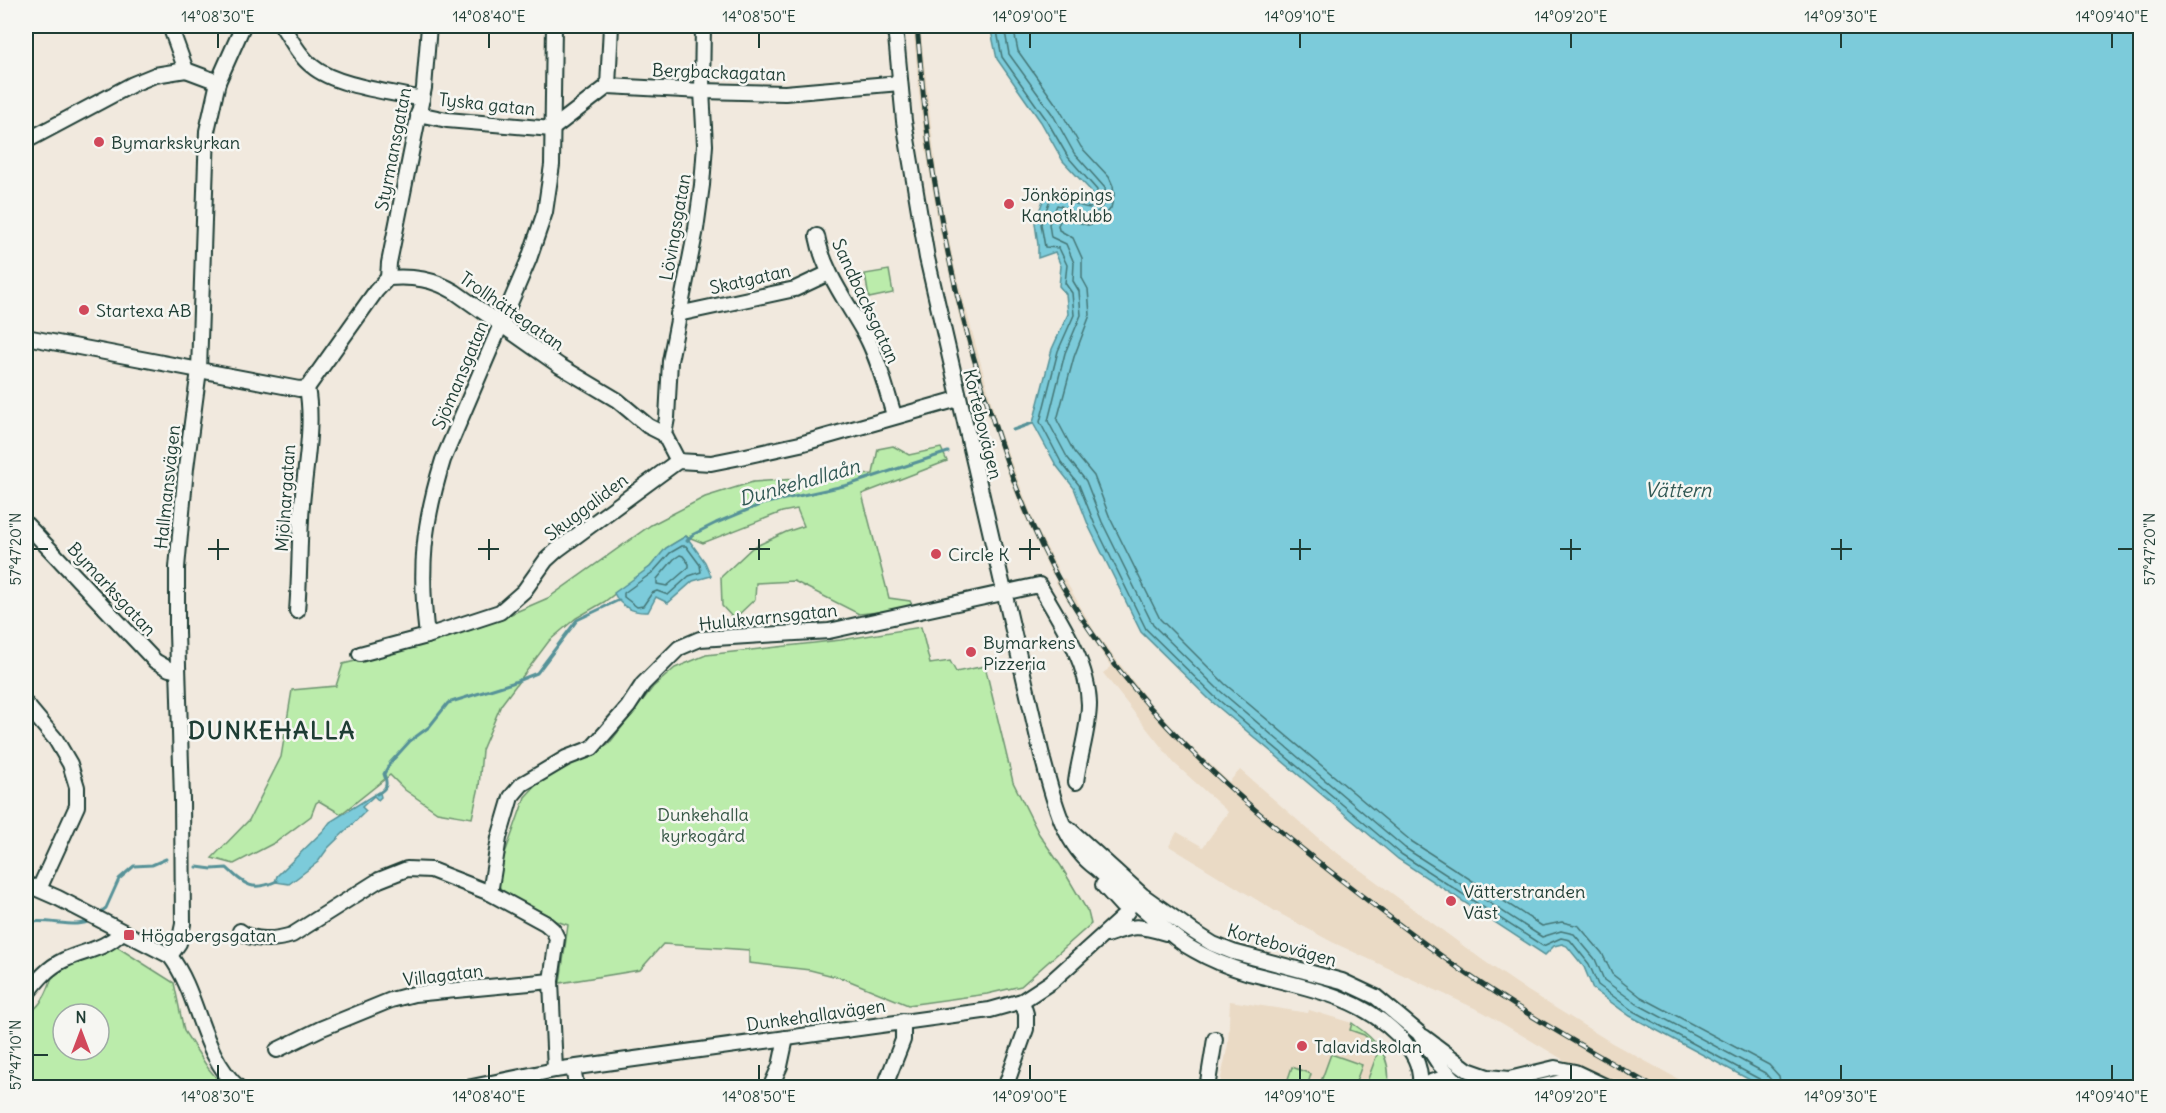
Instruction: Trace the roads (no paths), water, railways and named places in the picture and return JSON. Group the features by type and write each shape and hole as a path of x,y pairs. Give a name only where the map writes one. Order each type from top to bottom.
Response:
{"street":[{"path":"170,26 186,70"},
{"name":"Hallmansvägen","path":"170,956 179,943 183,924 177,575 186,468 198,370 207,130 218,82 243,26"},
{"name":"Tyska gatan","path":"282,26 304,59 324,74 342,81 422,99"},
{"name":"Styrmansgatan","path":"388,278 389,262 422,99 429,26"},
{"name":"Sjömansgatan","path":"427,636 423,590 423,546 433,494 443,460 536,243 545,212 552,165 554,26"},
{"path":"552,129 608,86 611,26"},
{"name":"Lövingsgatan","path":"664,434 670,361 696,229 702,185 705,145 702,91 703,26"},
{"name":"Kortebovägen","path":"895,26 904,121 927,258 1046,769 1058,810 1073,845 1084,860 1171,935 1191,949 1224,965 1346,999 1375,1015 1403,1041 1415,1057 1420,1071 1421,1088"},
{"path":"26,141 133,84 155,75 186,70 218,82"},
{"name":"Bergbackagatan","path":"608,86 786,93 900,83"},
{"name":"Tyska gatan","path":"418,114 447,120 552,129"},
{"name":"Sandbacksgatan","path":"817,236 829,273 867,338 894,415"},
{"name":"Skatgatan","path":"678,314 795,289 829,273"},
{"name":"Trollhättegatan","path":"388,278 413,277 441,284 560,366 617,400 648,426 664,434"},
{"path":"26,337 284,387 307,388 376,291 388,278"},
{"name":"Mjölnargatan","path":"297,611 308,428 307,388"},
{"path":"664,434 678,461 711,463 800,444 894,415 958,399"},
{"name":"Skuggaliden","path":"360,654 427,636 500,612 524,591 546,560 557,550 678,461"},
{"name":"Bymarksgatan","path":"26,524 155,661 178,671"},
{"name":"Hulukvarnsgatan","path":"490,893 499,838 511,797 522,784 541,772 566,758 592,748 628,706 643,684 680,648 699,639 829,631 1039,585 1076,654 1087,684 1089,706 1076,782"},
{"path":"26,704 56,740 70,764 77,787 77,806 32,886 170,956 180,969 190,989 204,1032 217,1059 239,1088"},
{"name":"Kortebovägen","path":"1065,825 1132,900 1233,952 1342,981 1388,1004 1419,1033 1439,1064 1461,1084"},
{"path":"240,931 247,936 259,938 280,939 292,935 379,880 407,869 431,870 490,893 553,930 557,938 551,981 555,1070"},
{"name":"Dunkehallavägen","path":"467,1088 555,1070 990,1010 1022,1001 1052,981 1127,912 1132,900"},
{"path":"1096,940 1131,926 1144,927 1171,935"},
{"path":"26,995 40,976 52,966 111,943 122,932"},
{"name":"Villagatan","path":"278,1050 320,1029 391,999 414,994 551,981"},
{"path":"1005,1088 1026,1029 1026,1014 1022,1001"},
{"path":"884,1088 903,1040 903,1021"},
{"path":"1419,1033 1468,1070 1488,1077 1525,1081 1545,1069 1564,1069 1604,1086"},
{"path":"770,1088 780,1066 786,1038"},
{"path":"1207,1088 1215,1039"},
{"path":"573,1069 577,1088"},
{"path":"1497,1088 1509,1079"},
{"path":"1421,1088 1436,1080 1461,1084"},
{"path":"1534,1088 1560,1082 1604,1086"}],"water":[{"name":"Vättern","path":"990,26 2140,26 2140,1087 1763,1087 1630,1016 1593,989 1584,967 1567,946 1562,944 1554,946 1545,955 1398,859 1210,700 1141,632 1089,527 1074,488 1056,465 1033,423 1052,349 1068,314 1066,294 1059,286 1061,266 1055,252 1038,258 1035,223 1046,192 1073,194 1077,200 1090,202 1092,192 1063,161 1041,122 997,59"},
{"path":"686,536 705,562 711,576 693,581 668,603 656,597 648,612 633,610 620,602 614,593 650,567 666,548"},
{"path":"378,792 381,797 378,800 374,796 362,807 366,811 328,848 318,862 289,884 275,882 277,876 330,822"}],"waterway":[{"name":"Dunkehallaån","path":"1013,430 1033,423"},
{"name":"Dunkehallaån","path":"687,541 692,535 716,523 762,504 848,485 948,452"},
{"name":"Dunkehallaån","path":"377,794 386,786 384,774 390,763 410,741 429,727 448,703 537,673 577,620 619,600"},
{"name":"Dunkehallaån","path":"98,914 106,908 119,879 134,866 152,865 166,859"},
{"name":"Dunkehallaån","path":"197,867 227,868 249,885 261,886 277,881"},
{"name":"Dunkehallaån","path":"26,923 42,921 78,924 91,920"}],"railway":[{"path":"917,26 933,169 948,253 971,349 1000,442 1028,516 1063,587 1090,630 1152,710 1223,782 1300,848 1484,986 1655,1088"}],"place":[{"name":"Bymarkskyrkan","path":"99,142"},
{"name":"Jönköpings Kanotklubb","path":"1009,204"},
{"name":"Startexa AB","path":"84,310"},
{"name":"Circle K","path":"936,554"},
{"name":"Bymarkens Pizzeria","path":"971,652"},
{"name":"Vätterstranden Väst","path":"1451,901"},
{"name":"Högabergsgatan","path":"129,935"},
{"name":"Talavidskolan","path":"1302,1046"}],"district":[{"name":"DUNKEHALLA","path":"272,730"}],"park label":[{"name":"Dunkehalla kyrkogård","path":"703,824"}]}
